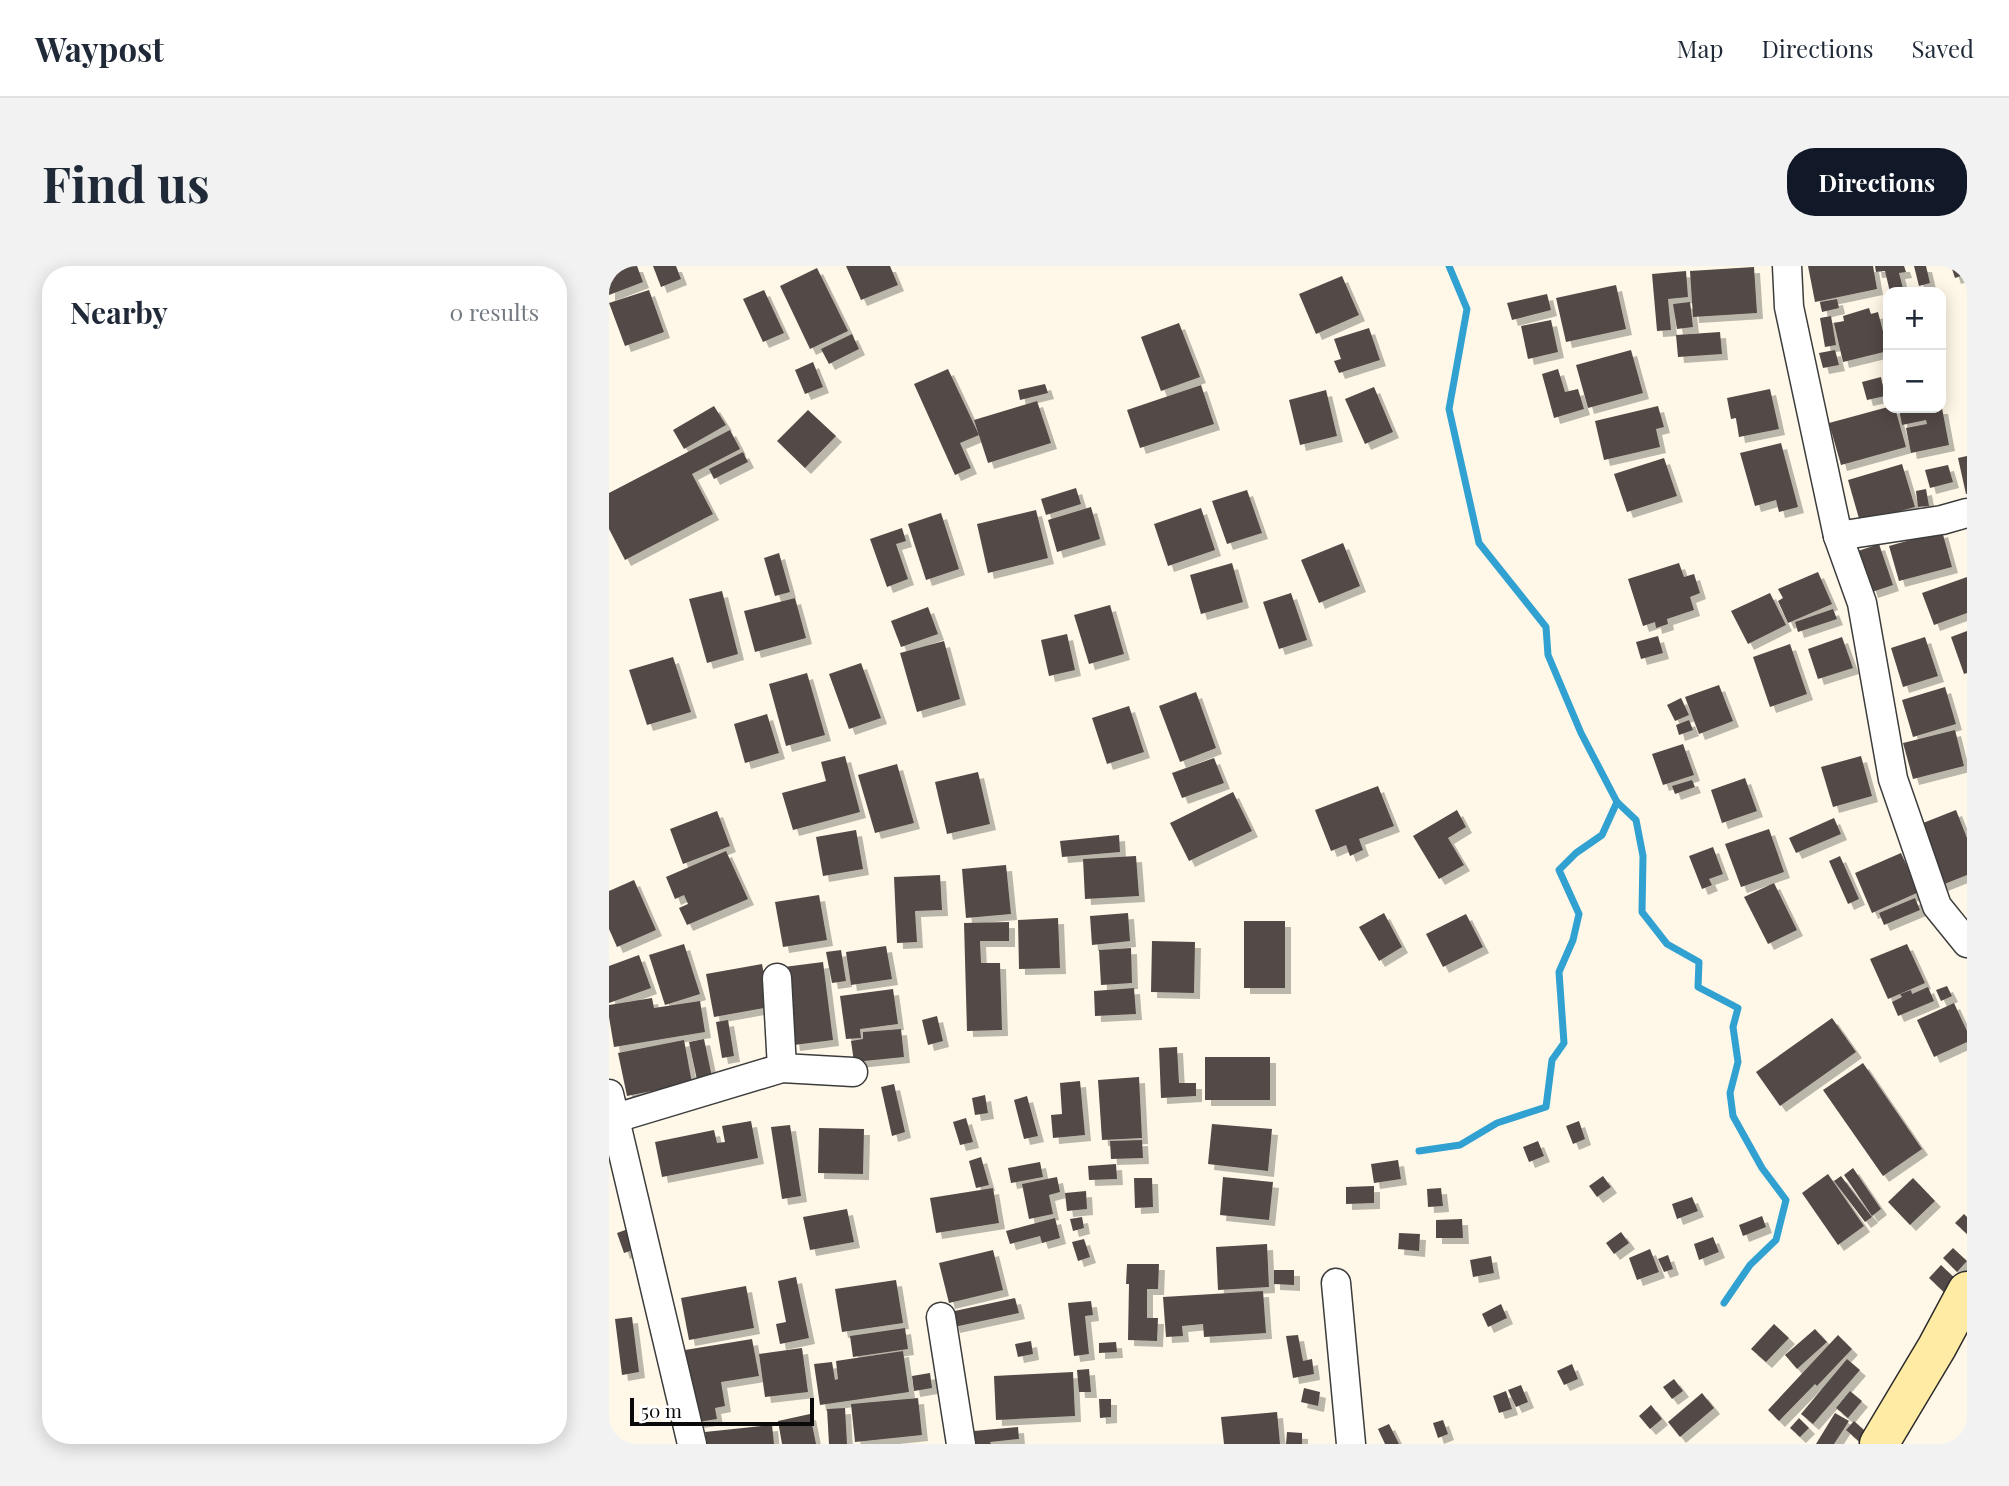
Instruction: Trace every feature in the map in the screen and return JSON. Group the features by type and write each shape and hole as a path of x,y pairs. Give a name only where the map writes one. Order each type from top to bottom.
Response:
{"street":[{"path":"1787,266 1789,307 1838,536 1862,603 1893,779 1937,906 1967,943"},
{"path":"1838,536 1942,520 1967,513"},
{"path":"777,978 782,1068"},
{"path":"692,1444 611,1111 782,1068 853,1072"},
{"path":"1336,1283 1351,1444"},
{"path":"1879,1444 1967,1291"},
{"path":"941,1317 961,1444"}],"building":[{"path":"609,266 637,266 643,282 609,295"},
{"path":"653,266 676,266 681,279 661,287"},
{"path":"846,266 890,266 898,285 861,300"},
{"path":"1808,266 1873,266 1877,289 1815,302"},
{"path":"1875,266 1904,266 1906,272 1899,273 1903,287 1889,287 1885,271 1876,272"},
{"path":"1914,266 1926,266 1930,283 1919,286"},
{"path":"1951,266 1967,266 1967,274 1955,278"},
{"path":"1754,267 1757,313 1693,317 1690,271"},
{"path":"817,268 848,331 810,349 780,286"},
{"path":"1686,271 1688,297 1668,299 1671,330 1657,331 1652,274"},
{"path":"1342,276 1359,315 1316,334 1299,294"},
{"path":"1616,285 1626,329 1566,342 1556,298"},
{"path":"649,290 664,332 625,346 609,303"},
{"path":"764,290 784,333 763,342 743,299"},
{"path":"1547,294 1551,310 1512,320 1507,303"},
{"path":"1837,299 1839,308 1822,312 1820,302"},
{"path":"1690,302 1693,327 1677,329 1673,304"},
{"path":"1869,308 1871,314 1878,312 1883,332 1883,352 1843,362 1834,323 1844,321 1843,316"},
{"path":"1831,316 1836,345 1825,347 1820,318"},
{"path":"1551,320 1558,352 1528,359 1521,326"},
{"path":"1179,323 1200,377 1161,391 1141,337"},
{"path":"1369,328 1380,360 1339,373 1334,361 1341,359 1334,339"},
{"path":"1720,332 1722,354 1678,357 1676,335"},
{"path":"852,334 859,349 829,364 821,349"},
{"path":"1631,350 1643,393 1588,408 1576,365"},
{"path":"1835,350 1839,365 1823,368 1819,353"},
{"path":"813,362 823,387 805,394 795,370"},
{"path":"948,369 979,435 960,443 971,468 955,475 914,384"},
{"path":"1558,369 1565,392 1578,389 1584,409 1554,418 1542,374"},
{"path":"1881,377 1883,396 1867,400 1862,382"},
{"path":"1045,384 1048,393 1020,400 1018,390"},
{"path":"1201,385 1214,424 1140,448 1127,410"},
{"path":"1374,387 1393,432 1365,444 1345,399"},
{"path":"1770,389 1779,429 1739,437 1736,418 1731,419 1727,398"},
{"path":"1326,390 1337,436 1300,445 1289,400"},
{"path":"1037,401 1051,443 988,463 974,420"},
{"path":"714,406 726,425 684,449 673,430"},
{"path":"1658,406 1664,427 1656,429 1660,447 1604,460 1595,421"},
{"path":"1883,408 1883,413 1896,413 1906,447 1841,465 1829,423"},
{"path":"808,410 836,436 805,468 777,441"},
{"path":"1900,413 1943,413 1949,445 1911,453 1906,428 1927,424 1926,420 1902,425"},
{"path":"730,430 740,449 692,474 713,514 625,560 609,529 609,493"},
{"path":"1781,443 1798,507 1779,512 1776,500 1755,506 1740,453"},
{"path":"743,452 748,462 714,479 709,469"},
{"path":"1967,456 1967,494 1966,494 1958,458"},
{"path":"1664,458 1677,496 1627,512 1614,474"},
{"path":"1902,464 1915,507 1860,522 1848,480"},
{"path":"1948,465 1953,482 1930,488 1925,470"},
{"path":"1076,488 1081,504 1046,515 1041,499"},
{"path":"1926,489 1929,506 1918,507 1916,491"},
{"path":"1247,490 1262,533 1227,544 1212,501"},
{"path":"1091,507 1100,539 1057,552 1048,520"},
{"path":"1201,508 1215,550 1168,566 1154,524"},
{"path":"1036,510 1048,558 988,573 977,524"},
{"path":"941,513 959,569 926,580 908,524"},
{"path":"902,528 906,541 896,544 908,579 887,587 870,539"},
{"path":"1942,531 1952,567 1899,581 1889,546"},
{"path":"1343,543 1360,586 1319,603 1301,560"},
{"path":"1879,544 1893,585 1872,592 1858,551"},
{"path":"779,553 790,592 775,596 764,558"},
{"path":"1232,563 1243,602 1201,614 1190,575"},
{"path":"1679,563 1684,577 1694,574 1700,593 1690,597 1694,610 1667,619 1668,624 1656,628 1655,622 1643,626 1628,579"},
{"path":"1818,572 1832,604 1788,623 1778,601 1783,598 1778,589"},
{"path":"1967,577 1967,613 1934,625 1922,593"},
{"path":"722,591 738,654 707,663 689,599"},
{"path":"1291,593 1307,640 1279,649 1263,602"},
{"path":"1770,593 1786,625 1748,644 1731,611"},
{"path":"795,598 806,638 755,652 744,611"},
{"path":"1110,605 1124,654 1089,664 1074,615"},
{"path":"928,607 938,634 901,647 891,621"},
{"path":"1833,609 1837,619 1798,632 1795,622"},
{"path":"1967,631 1967,673 1964,674 1951,637"},
{"path":"1067,634 1075,670 1049,676 1041,640"},
{"path":"1658,636 1663,653 1641,659 1636,642"},
{"path":"1842,637 1853,668 1818,679 1808,649"},
{"path":"1925,637 1938,676 1903,687 1891,648"},
{"path":"944,641 960,699 917,712 900,653"},
{"path":"1790,644 1807,694 1770,707 1753,657"},
{"path":"673,657 691,712 647,725 629,670"},
{"path":"861,663 881,718 849,729 829,674"},
{"path":"807,673 825,735 786,746 769,684"},
{"path":"1719,685 1733,721 1699,734 1685,697"},
{"path":"1945,687 1956,724 1913,737 1902,700"},
{"path":"1196,692 1216,748 1180,762 1159,706"},
{"path":"1681,698 1689,715 1675,721 1667,705"},
{"path":"1129,706 1144,752 1107,764 1092,718"},
{"path":"767,714 779,753 745,763 734,724"},
{"path":"1689,720 1693,730 1679,735 1676,725"},
{"path":"1955,730 1964,766 1913,779 1903,743"},
{"path":"1683,744 1694,775 1663,785 1652,754"},
{"path":"845,756 860,812 793,830 782,793 826,781 821,762"},
{"path":"1861,756 1872,796 1833,807 1821,767"},
{"path":"1214,758 1224,783 1182,798 1172,773"},
{"path":"897,764 914,823 875,833 858,775"},
{"path":"978,772 990,824 947,834 935,782"},
{"path":"1745,778 1757,811 1722,823 1711,790"},
{"path":"1692,780 1695,787 1675,794 1672,786"},
{"path":"1378,786 1394,826 1359,839 1363,850 1350,856 1346,845 1331,851 1315,810"},
{"path":"1233,792 1252,831 1189,861 1170,823"},
{"path":"1457,810 1466,827 1448,838 1464,865 1439,879 1413,836"},
{"path":"1956,810 1967,838 1967,875 1942,885 1918,825"},
{"path":"717,811 730,846 683,864 670,829"},
{"path":"1834,818 1841,834 1796,853 1789,838"},
{"path":"1769,829 1784,872 1741,887 1725,844"},
{"path":"856,830 863,869 823,876 816,837"},
{"path":"1119,835 1120,852 1062,857 1060,841"},
{"path":"1713,847 1723,874 1709,879 1712,885 1702,889 1689,856"},
{"path":"726,851 748,899 687,925 679,908 688,904 684,895 675,899 666,877"},
{"path":"1901,853 1919,892 1872,913 1855,873"},
{"path":"1136,856 1139,896 1085,899 1083,859"},
{"path":"1840,856 1859,899 1848,904 1829,861"},
{"path":"1006,865 1011,914 966,918 962,869"},
{"path":"940,875 942,910 915,911 917,942 897,943 894,877"},
{"path":"634,880 656,930 617,947 609,929 609,891"},
{"path":"1774,883 1797,930 1768,944 1744,897"},
{"path":"819,895 827,940 783,947 775,902"},
{"path":"1915,898 1920,910 1884,925 1879,913"},
{"path":"1128,913 1130,941 1092,945 1090,916"},
{"path":"1384,913 1402,947 1379,961 1359,927"},
{"path":"1466,914 1483,947 1443,967 1426,934"},
{"path":"1058,918 1060,968 1019,969 1018,920"},
{"path":"1244,921 1285,921 1285,988 1244,988"},
{"path":"1009,922 1009,941 980,941 981,963 1000,963 1002,1030 967,1031 964,923"},
{"path":"1152,941 1195,942 1194,993 1151,992"},
{"path":"684,944 700,994 665,1005 649,955"},
{"path":"1907,944 1925,983 1888,999 1870,959"},
{"path":"886,946 892,979 851,985 846,952"},
{"path":"1131,948 1132,983 1101,985 1099,950"},
{"path":"841,950 846,981 832,983 826,952"},
{"path":"639,955 651,988 609,1003 609,966"},
{"path":"823,962 833,1040 794,1045 784,967"},
{"path":"762,964 770,1007 714,1017 706,974"},
{"path":"1947,986 1952,996 1941,1001 1936,990"},
{"path":"1928,987 1934,1001 1898,1016 1892,1002 1902,997 1900,994 1911,990 1912,994"},
{"path":"1134,988 1136,1014 1095,1016 1094,991"},
{"path":"893,989 898,1024 860,1029 861,1038 846,1039 840,996"},
{"path":"652,998 654,1008 700,1001 705,1032 614,1047 609,1005"},
{"path":"1954,1003 1967,1031 1967,1042 1934,1057 1917,1020"},
{"path":"937,1016 943,1041 928,1045 922,1020"},
{"path":"1832,1018 1856,1052 1780,1106 1756,1072"},
{"path":"728,1020 734,1056 722,1058 716,1022"},
{"path":"901,1029 904,1057 854,1062 851,1041 863,1039 863,1032"},
{"path":"704,1039 712,1077 697,1080 689,1042"},
{"path":"684,1040 692,1083 627,1096 618,1053"},
{"path":"1177,1047 1179,1083 1196,1083 1196,1096 1161,1098 1159,1048"},
{"path":"1205,1057 1270,1057 1270,1100 1205,1100"},
{"path":"1863,1063 1922,1149 1883,1176 1823,1090"},
{"path":"1139,1077 1142,1138 1102,1140 1098,1080"},
{"path":"1080,1081 1085,1135 1053,1138 1051,1115 1062,1114 1060,1083"},
{"path":"894,1084 905,1132 892,1136 881,1087"},
{"path":"985,1095 988,1113 975,1115 972,1098"},
{"path":"1027,1096 1038,1136 1024,1139 1014,1100"},
{"path":"966,1118 973,1142 960,1145 953,1122"},
{"path":"751,1121 758,1158 662,1177 655,1142 714,1130 717,1143 725,1142 722,1126"},
{"path":"1579,1121 1585,1139 1573,1144 1566,1126"},
{"path":"1212,1124 1272,1129 1268,1171 1208,1164"},
{"path":"790,1125 801,1196 782,1199 771,1127"},
{"path":"819,1128 864,1129 863,1174 818,1173"},
{"path":"1142,1140 1143,1158 1111,1159 1110,1141"},
{"path":"1538,1141 1544,1156 1529,1162 1523,1147"},
{"path":"981,1157 989,1185 976,1188 969,1161"},
{"path":"1398,1160 1401,1179 1374,1183 1371,1164"},
{"path":"1040,1162 1043,1177 1011,1183 1008,1168"},
{"path":"1116,1164 1117,1179 1089,1180 1088,1166"},
{"path":"1853,1168 1881,1209 1872,1216 1844,1175"},
{"path":"1828,1174 1864,1226 1838,1245 1802,1193"},
{"path":"1603,1176 1611,1187 1597,1197 1589,1186"},
{"path":"1841,1176 1872,1217 1865,1222 1834,1181"},
{"path":"1057,1177 1060,1192 1049,1195 1053,1214 1029,1219 1022,1184"},
{"path":"1223,1177 1273,1182 1269,1220 1220,1215"},
{"path":"1134,1178 1152,1178 1153,1207 1135,1208"},
{"path":"1913,1178 1935,1201 1910,1225 1888,1202"},
{"path":"1374,1186 1374,1203 1346,1204 1346,1187"},
{"path":"993,1188 999,1223 936,1233 930,1198"},
{"path":"1441,1188 1443,1206 1428,1207 1427,1189"},
{"path":"1086,1191 1087,1209 1067,1211 1065,1193"},
{"path":"1692,1197 1698,1211 1677,1219 1672,1204"},
{"path":"847,1209 854,1242 810,1250 803,1217"},
{"path":"1964,1214 1967,1217 1967,1234 1955,1223"},
{"path":"1762,1216 1766,1227 1743,1236 1739,1225"},
{"path":"1082,1217 1084,1228 1073,1231 1070,1219"},
{"path":"1055,1218 1060,1238 1042,1243 1040,1236 1010,1244 1006,1231"},
{"path":"1462,1219 1463,1238 1436,1238 1436,1220"},
{"path":"628,1229 636,1249 624,1253 617,1233"},
{"path":"1621,1232 1629,1243 1614,1254 1606,1243"},
{"path":"1399,1233 1420,1234 1419,1251 1398,1249"},
{"path":"1713,1237 1719,1252 1699,1260 1694,1244"},
{"path":"1084,1239 1090,1257 1078,1261 1072,1242"},
{"path":"1267,1244 1269,1287 1218,1290 1216,1247"},
{"path":"1953,1248 1967,1261 1957,1272 1943,1258"},
{"path":"1650,1249 1659,1272 1637,1280 1629,1258"},
{"path":"993,1250 1003,1290 949,1303 939,1263"},
{"path":"1668,1255 1673,1269 1664,1272 1658,1259"},
{"path":"1491,1256 1494,1273 1473,1277 1470,1260"},
{"path":"1127,1264 1159,1264 1158,1289 1147,1289 1147,1318 1158,1318 1157,1341 1128,1340"},
{"path":"1941,1265 1960,1283 1947,1295 1929,1278"},
{"path":"1274,1270 1294,1270 1294,1285 1274,1284"},
{"path":"796,1277 809,1338 780,1344 776,1324 786,1322 778,1281"},
{"path":"896,1280 903,1323 842,1332 835,1289"},
{"path":"746,1286 754,1328 689,1340 681,1298"},
{"path":"1263,1291 1266,1333 1204,1337 1203,1324 1182,1326 1183,1336 1166,1337 1163,1297"},
{"path":"1015,1298 1019,1313 954,1327 950,1312"},
{"path":"1091,1301 1093,1315 1085,1316 1089,1354 1074,1356 1068,1303"},
{"path":"1501,1304 1507,1318 1488,1327 1482,1314"},
{"path":"632,1317 639,1372 622,1375 615,1319"},
{"path":"1774,1324 1789,1338 1766,1362 1751,1349"},
{"path":"905,1328 908,1349 853,1357 850,1336"},
{"path":"1815,1329 1827,1342 1797,1369 1785,1355"},
{"path":"1298,1335 1303,1361 1312,1359 1314,1374 1293,1378 1286,1336"},
{"path":"1838,1335 1852,1349 1779,1421 1768,1410"},
{"path":"752,1339 759,1376 721,1382 725,1406 715,1408 717,1419 698,1422 685,1350"},
{"path":"1031,1341 1033,1354 1018,1357 1015,1344"},
{"path":"1116,1342 1117,1352 1099,1353 1099,1343"},
{"path":"802,1348 808,1392 765,1397 759,1354"},
{"path":"903,1351 909,1392 820,1405 814,1364 832,1362 835,1380 838,1379 836,1361"},
{"path":"1847,1359 1860,1370 1813,1424 1801,1414"},
{"path":"1572,1364 1578,1379 1564,1385 1557,1371"},
{"path":"1089,1369 1091,1392 1079,1392 1077,1370"},
{"path":"1073,1372 1075,1416 996,1420 994,1376"},
{"path":"930,1373 932,1388 914,1391 912,1376"},
{"path":"1674,1379 1683,1391 1672,1399 1663,1387"},
{"path":"1521,1385 1528,1402 1516,1407 1508,1390"},
{"path":"1304,1388 1320,1392 1318,1406 1301,1402"},
{"path":"1506,1391 1512,1409 1499,1413 1493,1396"},
{"path":"1850,1391 1862,1401 1848,1418 1836,1408"},
{"path":"1702,1393 1714,1408 1680,1437 1668,1422"},
{"path":"918,1398 922,1435 855,1442 851,1404"},
{"path":"1099,1399 1111,1399 1111,1417 1100,1418"},
{"path":"1651,1405 1662,1419 1650,1429 1639,1416"},
{"path":"845,1408 847,1444 829,1444 827,1409"},
{"path":"1277,1412 1280,1444 1224,1444 1221,1417"},
{"path":"1835,1413 1849,1421 1834,1444 1816,1444"},
{"path":"810,1414 816,1444 782,1444 778,1421"},
{"path":"1799,1418 1809,1428 1800,1437 1790,1428"},
{"path":"1443,1420 1448,1434 1438,1438 1433,1423"},
{"path":"1854,1421 1873,1438 1862,1444 1846,1430"},
{"path":"1389,1424 1399,1444 1385,1444 1378,1429"},
{"path":"772,1425 774,1444 707,1444 705,1432"},
{"path":"1018,1427 1019,1439 976,1444 974,1431"},
{"path":"1287,1432 1302,1433 1302,1444 1286,1444"}],"waterway":[{"path":"1449,266 1467,309 1449,409 1479,543 1546,627 1548,655 1581,733 1617,802 1636,820 1643,856 1642,912 1667,944 1699,962 1698,987 1738,1008 1733,1027 1738,1062 1730,1093 1733,1116 1762,1168 1786,1200 1776,1240 1750,1265 1724,1303"},
{"path":"1419,1151 1460,1145 1497,1123 1546,1107 1552,1060 1564,1043 1559,972 1573,940 1579,914 1559,870 1576,853 1602,835 1617,802"}]}
